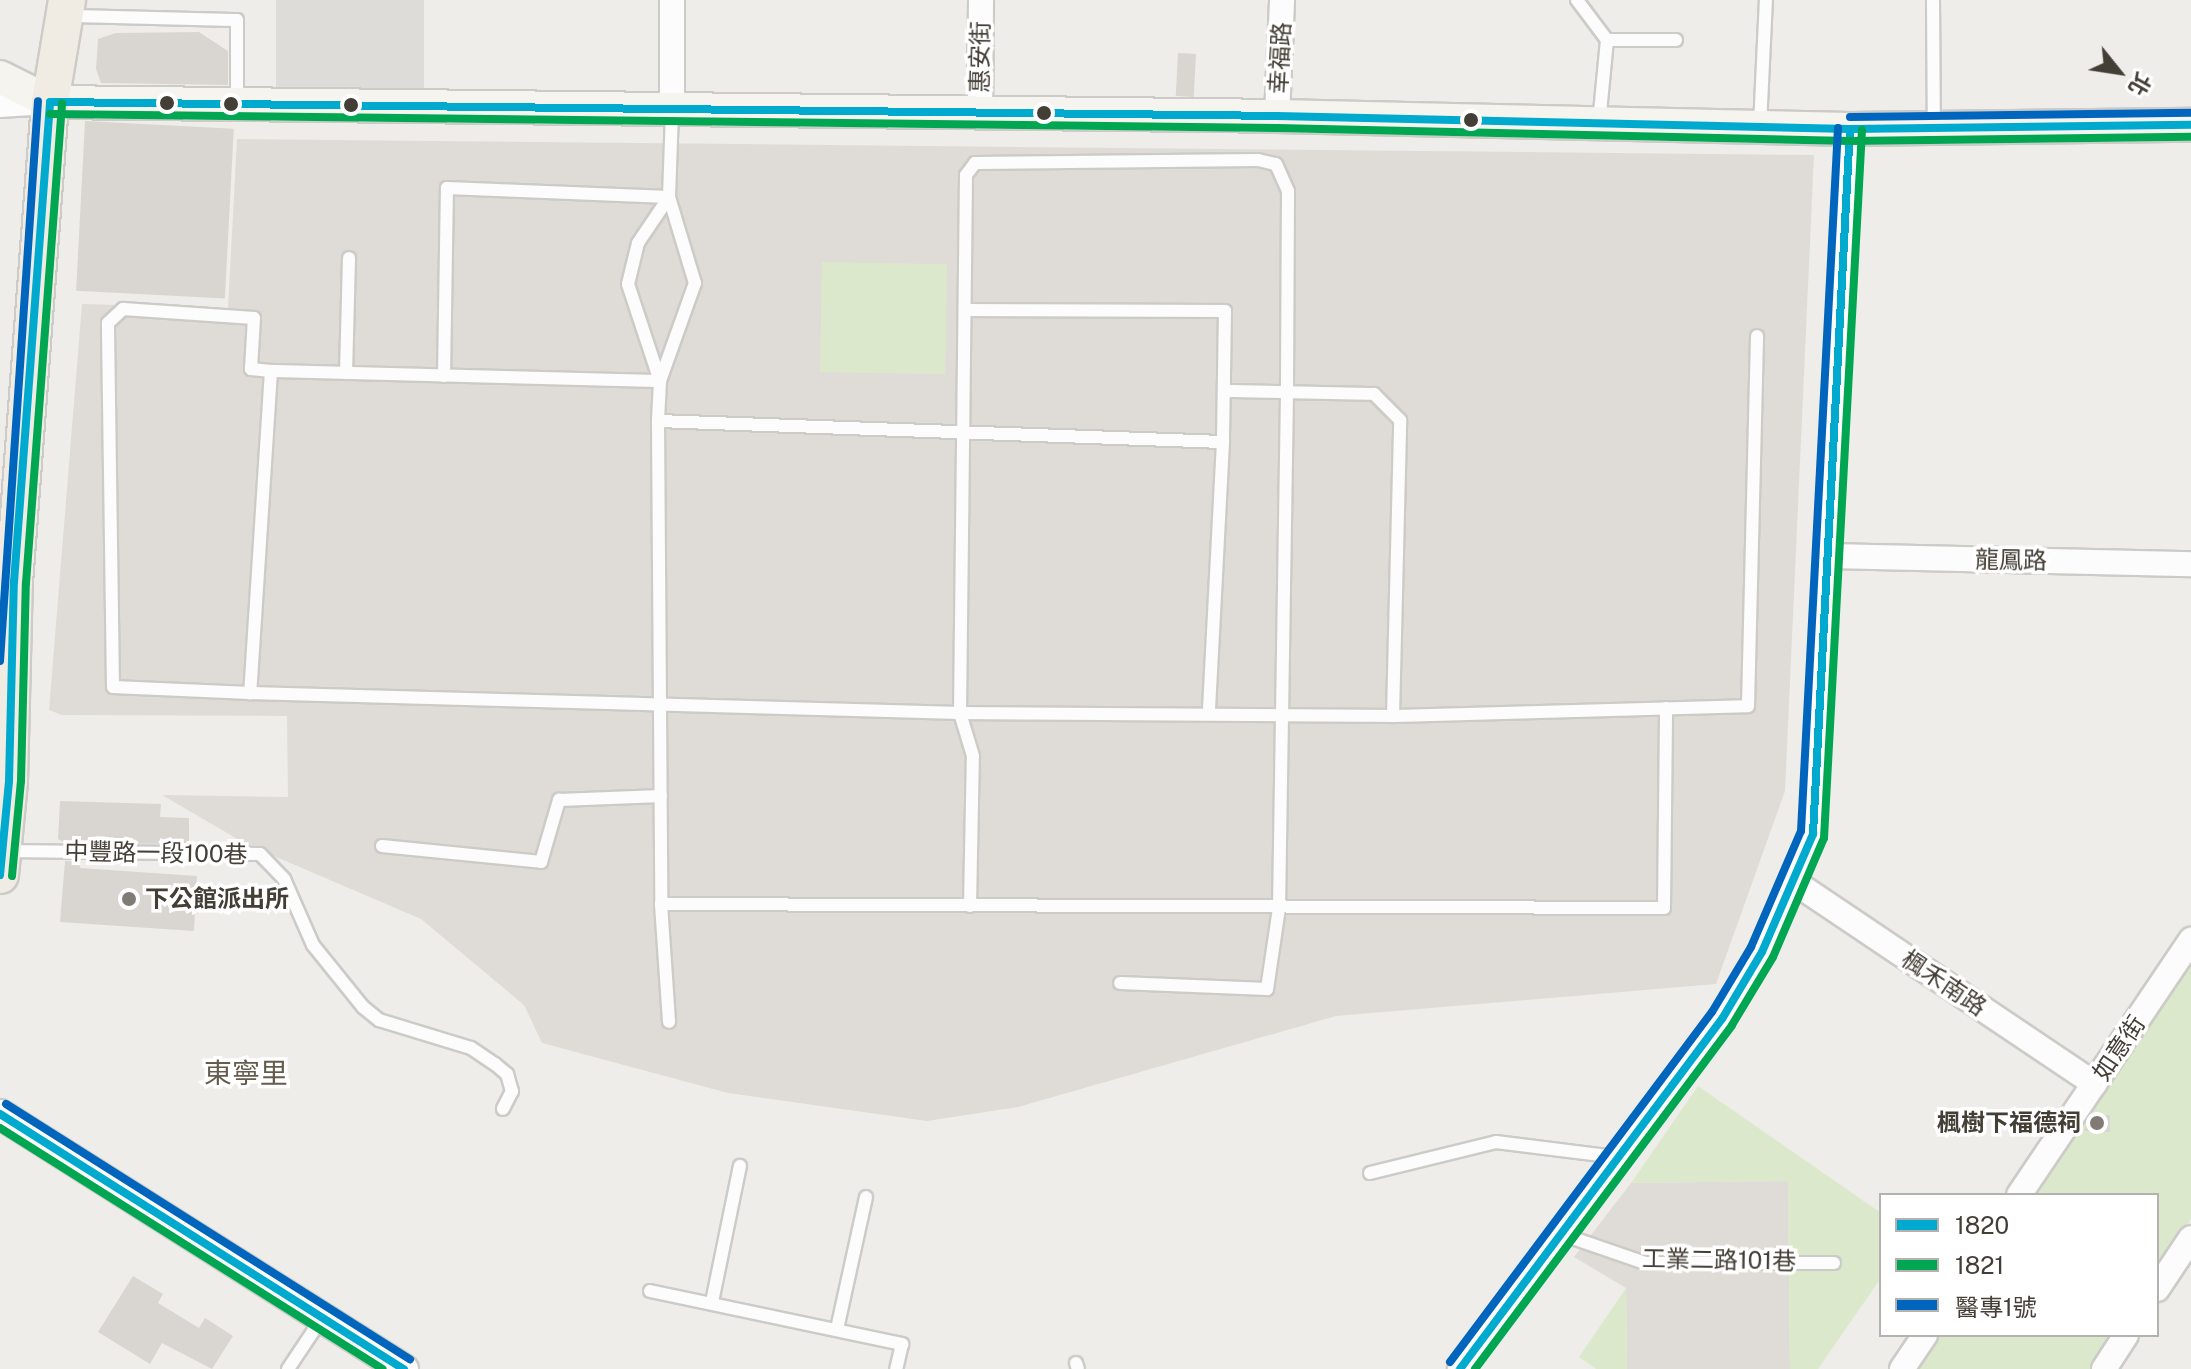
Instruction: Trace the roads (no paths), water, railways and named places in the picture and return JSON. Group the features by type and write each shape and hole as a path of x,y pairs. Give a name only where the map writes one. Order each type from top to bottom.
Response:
{"main road":[{"path":"1,859 7,580 50,102 66,8"},
{"path":"0,77 50,102 672,112 1277,116 1850,129 2191,125"}],"street":[{"path":"672,0 672,112"},
{"name":"惠安街","path":"980,115 981,0"},
{"name":"幸福路","path":"1277,116 1282,0"},
{"path":"0,105 50,102"},
{"path":"1460,1369 1722,1019 1762,952 1813,834 1831,556 1850,129"},
{"name":"龍鳳路","path":"1831,556 2191,564"},
{"name":"楓禾南路","path":"1794,882 2095,1084"},
{"name":"如意街","path":"2020,1193 2191,940"},
{"path":"0,1114 404,1369"},
{"path":"2159,1286 2191,1238"},
{"path":"1902,1369 1924,1337"},
{"path":"2104,1369 2125,1337"}],"lane":[{"path":"1577,0 1607,40 1599,123"},
{"path":"1760,126 1766,0"},
{"path":"1933,0 1934,128"},
{"path":"66,8 237,20 237,105"},
{"path":"1607,40 1676,40"},
{"path":"669,1022 661,904 658,421 660,381 695,283 669,197 672,112"},
{"path":"970,906 973,756 960,713 967,432 966,175 975,163 1258,160 1276,164 1288,191 1287,394 1279,908 1267,989 1120,983"},
{"path":"444,376 447,188 669,197"},
{"path":"660,381 628,284 638,243 669,197"},
{"path":"346,373 349,258"},
{"path":"660,381 251,369 254,318 123,309 108,323 113,687 960,713 1280,712 1393,716 1748,706 1757,336"},
{"path":"967,310 1225,311 1226,391 1209,713"},
{"path":"250,693 271,371"},
{"path":"1226,391 1374,394 1400,420 1393,716"},
{"path":"658,421 1223,442"},
{"path":"661,904 1664,908 1666,708"},
{"path":"382,846 541,862 559,800 661,796"},
{"name":"中豐路一段100巷","path":"1,859 260,854 284,879 313,945 363,1007 379,1020 471,1048 495,1064 507,1074 512,1091 503,1109"},
{"path":"1370,1173 1496,1142 1617,1157"},
{"path":"712,1302 740,1166"},
{"path":"837,1329 866,1197"},
{"name":"工業二路101巷","path":"1561,1234 1645,1263 1834,1263"},
{"path":"650,1291 902,1344 896,1369"},
{"path":"288,1369 322,1318"}],"place":[{"name":"下公館派出所","path":"129,899"},
{"name":"楓樹下福德祠","path":"2097,1123"}],"district":[{"name":"東寧里","path":"246,1073"}]}
